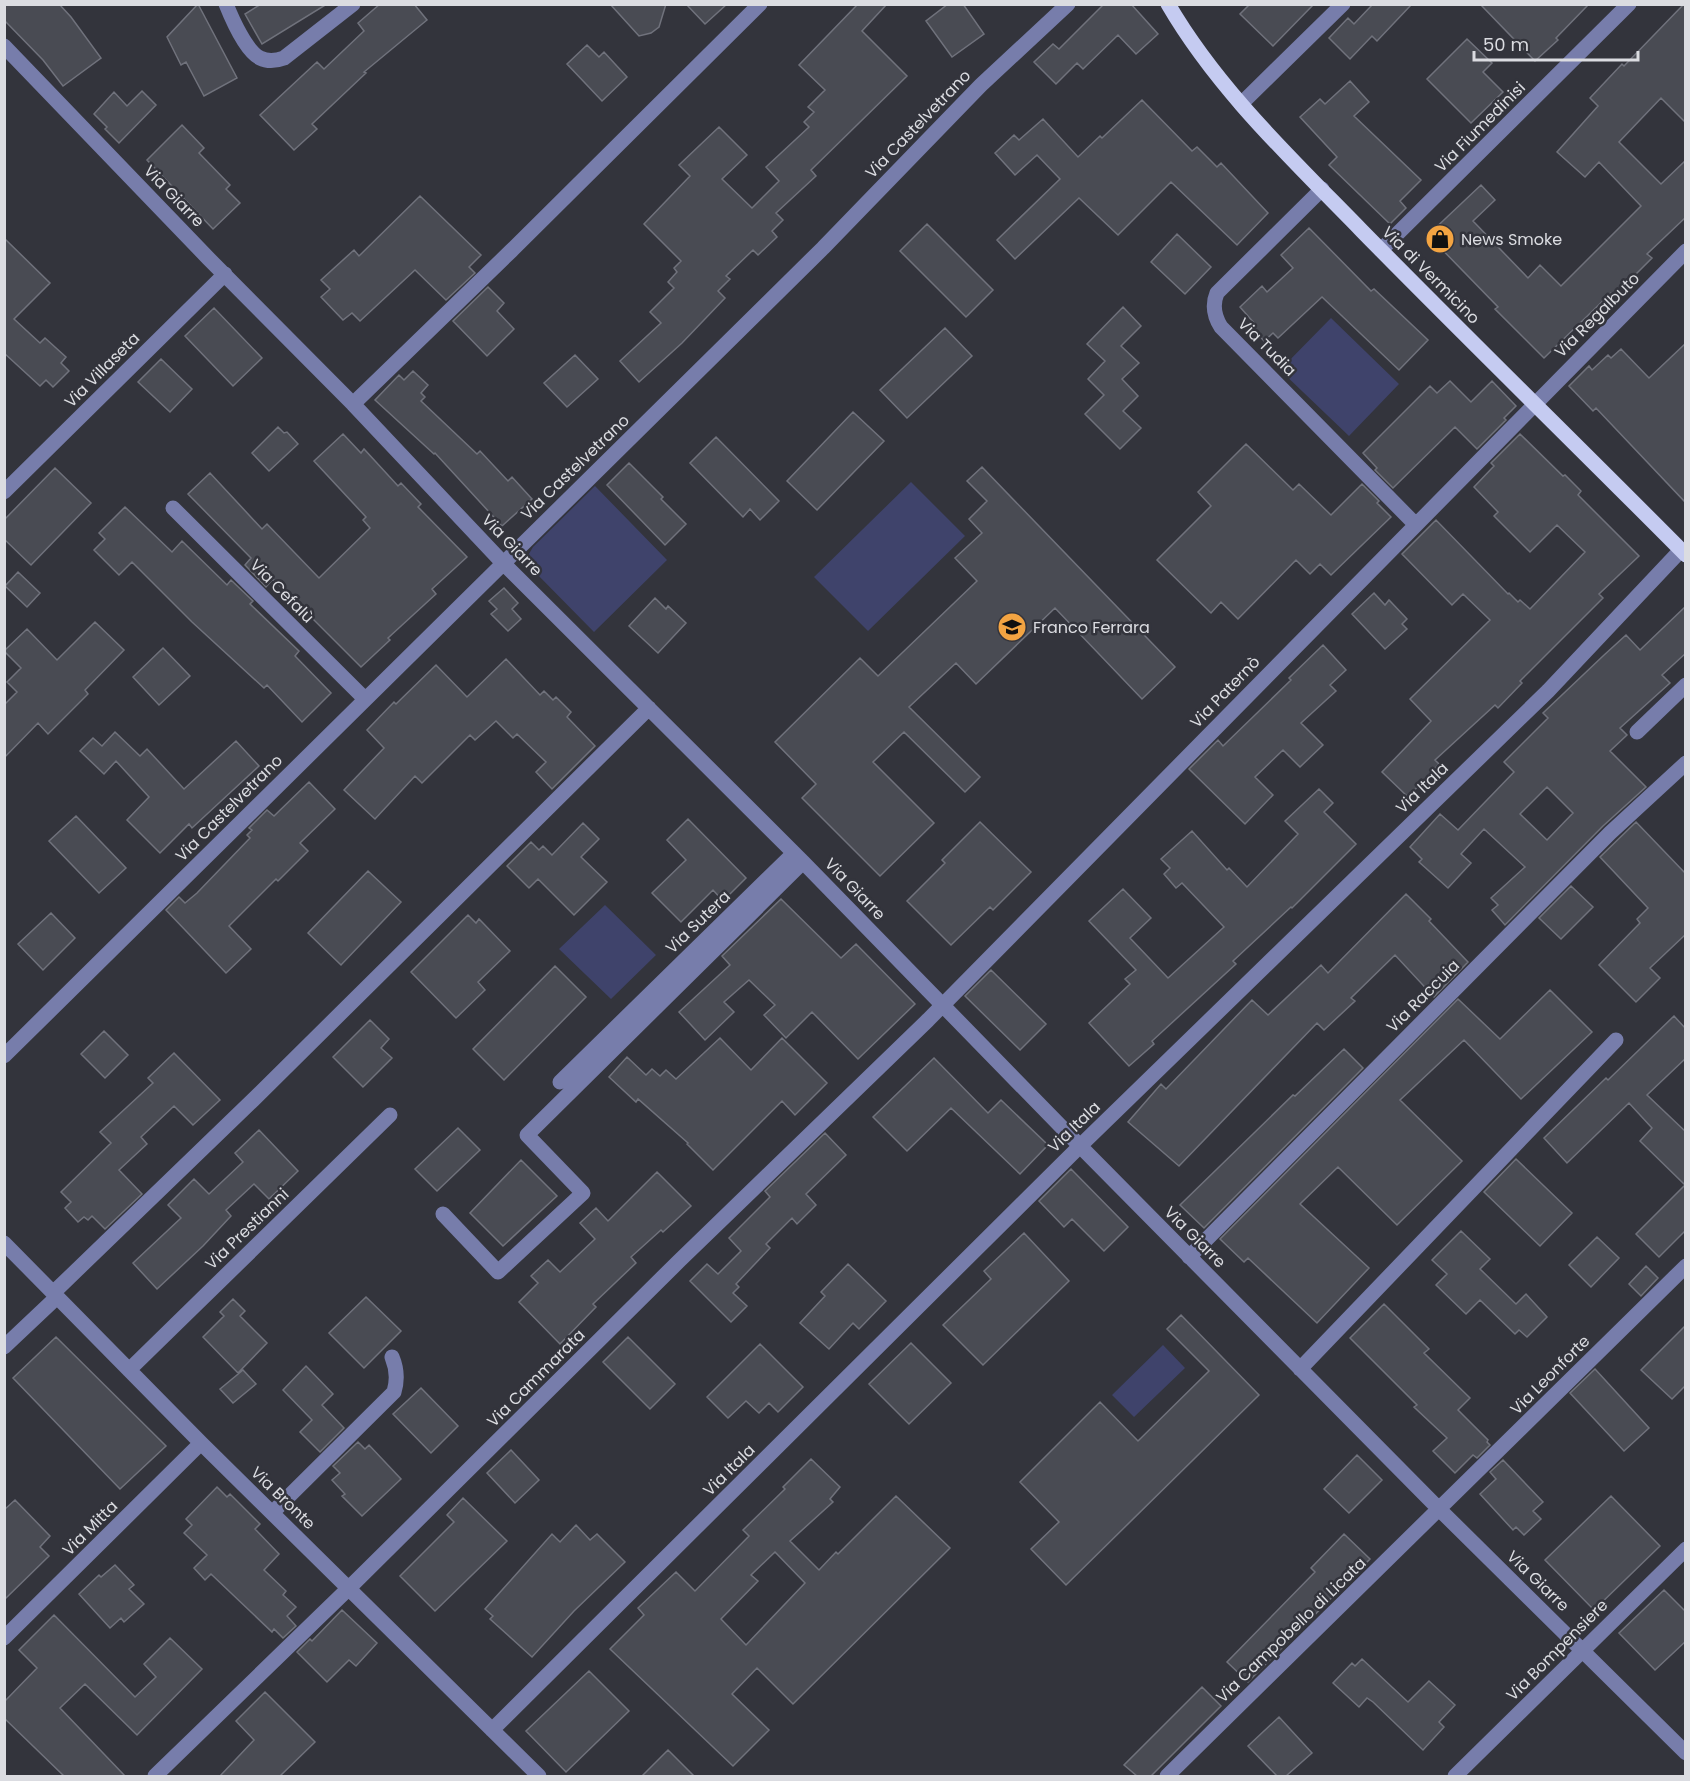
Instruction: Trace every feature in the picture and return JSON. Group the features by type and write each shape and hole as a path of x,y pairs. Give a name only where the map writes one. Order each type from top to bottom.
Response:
{"main road":[{"name":"Via di Vermicino","path":"1168,4 1195,45 1241,104 1381,250 1683,553"}],"street":[{"path":"226,4 254,54 261,59 272,61 284,58 353,4"},
{"path":"354,404 760,4"},
{"name":"Via Castelvetrano","path":"4,1056 823,249 981,85 1068,4"},
{"path":"1241,104 1343,4"},
{"name":"Via Fiumedinisi","path":"1381,250 1629,4"},
{"name":"Via Giarre","path":"4,46 354,404 503,563 798,857 1439,1509 1686,1753"},
{"name":"Via Tudia","path":"1322,189 1221,288 1214,302 1216,320 1415,524"},
{"name":"Via Regalbuto","path":"1533,404 1686,251"},
{"name":"Via Villaseta","path":"4,492 225,274"},
{"name":"Via Paternò","path":"943,1005 1533,404"},
{"name":"Via Cefalù","path":"173,508 365,699"},
{"name":"Via Itala","path":"492,1730 1080,1146 1548,692 1683,553"},
{"path":"1637,732 1686,685"},
{"path":"4,1347 649,708"},
{"name":"Via Raccuia","path":"1190,1257 1610,833 1686,763"},
{"path":"443,1214 498,1272 583,1193 527,1136 798,857"},
{"name":"Via Sutera","path":"560,1082 798,857"},
{"name":"Via Cammarata","path":"155,1776 943,1005"},
{"path":"1300,1369 1616,1040"},
{"name":"Via Prestianni","path":"129,1370 390,1115"},
{"name":"Via Bronte","path":"4,1243 201,1443 539,1776"},
{"name":"Via Leonforte","path":"1439,1509 1686,1266"},
{"path":"272,1513 393,1392 397,1383 397,1370 392,1357"},
{"name":"Via Mitta","path":"4,1638 201,1443"},
{"name":"Via Campobello di Licata","path":"1167,1776 1439,1509"},
{"name":"Via Bompensiere","path":"1455,1776 1686,1549"}],"shaded area":[{"path":"1331,318 1399,384 1349,436 1280,370"},
{"path":"911,482 965,536 868,631 814,577"},
{"path":"595,486 667,560 594,632 531,568 526,559 533,547"},
{"path":"605,905 656,955 611,999 559,949"},
{"path":"1163,1345 1185,1368 1134,1417 1112,1395"}],"building":[{"path":"4,4 59,4 101,58 63,86 43,60 4,20"},
{"path":"198,4 237,78 204,96 186,62 181,65 167,37"},
{"path":"261,4 327,4 262,44 245,14"},
{"path":"380,4 414,4 427,20 364,72 366,73 312,124 317,129 294,150 260,115 317,62 324,69 364,31 358,23"},
{"path":"610,4 666,4 659,27 651,33 639,36"},
{"path":"686,4 727,4 705,24"},
{"path":"858,4 887,4 862,31 907,76 811,170 816,176 776,213 783,220 772,231 777,237 758,255 753,250 726,276 730,279 718,291 725,298 682,343 639,382 620,361 661,323 650,312 674,288 668,282 677,272 674,268 681,261 644,224 690,176 679,165 719,127 747,155 722,179 752,208 779,181 766,167 809,127 804,122 814,112 808,107 825,90 799,65"},
{"path":"948,4 963,4 984,34 952,57 926,21"},
{"path":"1104,4 1131,4 1158,34 1136,54 1118,35 1083,69 1077,63 1056,84 1034,62 1053,44 1059,49"},
{"path":"1250,4 1314,4 1273,46 1240,14"},
{"path":"1373,4 1412,4 1377,41 1372,36 1350,59 1329,38 1348,18 1354,24"},
{"path":"1480,4 1589,4 1556,38 1558,40 1535,61"},
{"path":"1686,4 1686,123 1661,98 1619,142 1661,184 1686,160 1686,217 1647,254 1652,258 1614,296 1611,293 1544,358 1495,309 1498,307 1428,235 1481,185 1495,200 1473,221 1528,278 1540,265 1561,286 1641,206 1599,162 1585,177 1557,152 1598,106 1590,98"},
{"path":"1467,39 1492,63 1483,72 1503,92 1471,123 1427,79"},
{"path":"587,45 599,57 604,52 627,77 602,101 567,64"},
{"path":"1350,81 1369,102 1354,116 1421,180 1400,201 1406,208 1390,224 1329,165 1337,157 1300,117 1320,99 1325,104"},
{"path":"142,91 156,105 119,143 94,114 114,92 127,106"},
{"path":"1142,100 1192,151 1197,147 1217,167 1221,163 1268,213 1237,245 1171,182 1118,235 1079,198 1015,259 997,240 1060,179 1037,155 1015,175 995,153 1014,135 1019,140 1043,119 1078,157"},
{"path":"182,125 204,148 199,153 230,185 226,189 240,203 213,229 147,160"},
{"path":"420,196 481,255 469,267 475,273 446,300 415,270 360,321 352,313 343,320 321,297 330,289 321,280 354,250 359,256"},
{"path":"927,224 993,290 966,317 900,251"},
{"path":"1309,228 1371,291 1374,289 1428,340 1399,370 1322,297 1278,338 1273,333 1264,341 1252,328 1255,324 1240,307 1262,286 1267,292 1293,268 1281,255"},
{"path":"1177,234 1211,267 1185,294 1151,262"},
{"path":"4,238 50,283 14,319 40,343 45,338 66,357 61,363 69,371 53,387 46,380 40,386 4,353"},
{"path":"488,287 504,303 497,311 514,329 487,356 453,321"},
{"path":"1123,307 1141,326 1121,346 1139,363 1122,379 1138,396 1123,411 1141,428 1120,449 1085,414 1104,395 1088,379 1105,361 1087,344"},
{"path":"214,308 262,358 233,386 185,336"},
{"path":"945,328 972,356 907,418 880,390"},
{"path":"1686,343 1686,503 1596,408 1593,411 1569,386 1589,366 1592,370 1608,355 1611,358 1621,349 1649,378"},
{"path":"575,355 598,379 567,407 544,383"},
{"path":"161,359 192,389 170,412 138,382"},
{"path":"413,371 428,385 421,393 425,397 421,401 477,454 480,451 508,481 512,477 532,499 502,526 435,453 375,400 399,375 404,380"},
{"path":"1450,381 1471,402 1492,381 1516,406 1504,418 1506,420 1477,449 1455,427 1393,488 1375,470 1377,468 1363,453 1430,386 1437,393"},
{"path":"853,412 884,441 817,510 787,481"},
{"path":"278,427 284,433 287,432 298,444 269,471 252,453"},
{"path":"343,434 361,453 364,449 398,486 401,483 421,504 418,507 467,557 432,589 436,594 388,638 390,640 361,667 273,579 266,587 245,565 251,558 188,494 210,473 262,529 267,524 319,578 370,528 363,520 366,517 314,461"},
{"path":"1520,434 1581,491 1578,495 1639,556 1599,594 1603,598 1520,681 1522,683 1498,708 1495,705 1435,760 1439,764 1408,797 1382,772 1431,721 1410,699 1490,620 1463,594 1452,605 1402,554 1436,520 1508,594 1518,602 1520,600 1530,609 1585,552 1557,525 1530,552 1494,516 1498,512 1474,487 1494,466 1491,463"},
{"path":"716,437 779,501 760,520 750,509 743,517 690,463"},
{"path":"1246,444 1293,490 1299,484 1331,515 1362,484 1391,517 1331,575 1320,564 1310,574 1296,560 1238,619 1221,602 1211,613 1157,560 1211,506 1198,492"},
{"path":"629,463 686,524 665,545 607,485"},
{"path":"982,467 1175,667 1142,699 1055,608 976,684 956,663 909,707 980,777 965,792 904,732 873,762 934,823 880,876 802,798 816,784 775,742 860,658 878,676 977,581 955,558 982,533 969,519 987,501 967,481"},
{"path":"55,468 91,503 31,565 4,539 4,520"},
{"path":"125,507 172,552 182,541 227,585 231,580 253,601 250,604 299,651 295,656 331,693 302,722 267,685 264,688 192,622 132,562 119,575 94,550 105,539 99,533"},
{"path":"18,572 40,593 27,607 5,586"},
{"path":"504,588 518,603 512,609 521,619 508,631 491,614 497,609 489,601"},
{"path":"1374,593 1385,605 1389,600 1407,619 1402,624 1407,629 1385,649 1352,614"},
{"path":"655,598 666,609 668,606 686,623 658,653 629,626"},
{"path":"1686,606 1686,653 1662,675 1670,683 1620,728 1627,735 1610,751 1646,787 1603,826 1505,925 1492,910 1498,905 1491,898 1525,867 1484,829 1461,854 1471,863 1448,888 1419,862 1422,859 1410,847 1440,814 1458,830 1514,772 1504,762 1548,718 1543,713 1626,635 1640,650","holes":["1547,787 1573,813 1547,840 1520,814"]},
{"path":"95,622 124,650 85,690 88,694 48,734 38,723 4,758 4,705 17,692 7,682 21,668 4,651 27,629 57,660"},
{"path":"1323,645 1346,670 1330,685 1336,691 1301,723 1323,745 1300,767 1283,750 1255,777 1273,795 1245,824 1189,769 1218,740 1223,746 1291,680 1289,678"},
{"path":"163,648 190,676 159,705 133,677"},
{"path":"506,659 540,695 544,691 553,700 556,697 571,712 567,717 595,746 552,789 536,772 546,762 517,734 513,738 496,721 475,740 470,735 422,783 415,776 375,819 344,790 384,748 367,730 394,702 396,704 436,665 467,697"},
{"path":"115,732 140,756 147,749 184,789 236,741 259,766 192,828 189,824 160,853 127,820 149,797 116,761 104,774 80,751 93,738 102,746"},
{"path":"309,782 335,809 300,843 308,851 229,926 251,949 226,973 166,910 179,897 185,903 197,893 250,838 247,835 252,830 249,828 267,810 274,816"},
{"path":"1319,789 1333,803 1324,812 1356,844 1292,908 1233,961 1236,964 1152,1041 1154,1044 1129,1066 1089,1023 1130,984 1125,979 1136,970 1089,921 1123,889 1151,918 1130,938 1168,978 1224,927 1182,883 1176,888 1164,874 1170,868 1161,859 1192,831 1227,870 1229,868 1247,887 1298,834 1285,821"},
{"path":"76,816 126,868 99,893 49,841"},
{"path":"688,819 746,878 723,901 713,890 681,922 652,893 686,860 667,840"},
{"path":"980,822 1031,872 993,910 990,907 951,945 907,901 945,863 942,860"},
{"path":"1636,822 1686,874 1686,934 1650,968 1660,978 1636,1002 1599,965 1640,923 1637,919 1648,908 1600,857"},
{"path":"583,823 599,839 581,857 607,882 574,915 538,879 529,888 507,866 531,842 539,850 543,846 552,855"},
{"path":"368,871 401,902 341,965 308,933"},
{"path":"1571,886 1593,907 1561,939 1539,918"},
{"path":"1406,894 1468,962 1434,997 1395,955 1351,998 1355,1001 1324,1030 1317,1023 1179,1166 1128,1122 1161,1084 1166,1089 1252,1000 1268,1015 1321,965 1328,973"},
{"path":"781,899 841,958 856,944 915,1004 858,1059 812,1012 786,1038 764,1015 775,1005 749,980 724,1002 734,1012 705,1040 679,1012 730,965 722,956"},
{"path":"51,913 75,938 43,970 18,944"},
{"path":"468,915 476,923 479,919 510,951 478,982 485,990 456,1018 411,972"},
{"path":"555,966 586,997 504,1080 473,1049"},
{"path":"991,970 1046,1024 1020,1050 965,996"},
{"path":"1550,990 1592,1032 1521,1099 1464,1040 1400,1100 1462,1161 1397,1225 1338,1167 1300,1204 1369,1268 1317,1323 1248,1258 1244,1262 1220,1239 1458,999 1500,1039"},
{"path":"1674,1016 1686,1029 1686,1058 1647,1095 1686,1132 1686,1230 1659,1257 1636,1234 1685,1185 1640,1141 1652,1128 1629,1103 1567,1163 1544,1138"},
{"path":"370,1020 389,1039 381,1048 392,1058 363,1087 333,1057"},
{"path":"104,1031 128,1055 105,1078 81,1054"},
{"path":"720,1038 751,1070 782,1038 827,1083 795,1115 782,1101 713,1170 688,1143 638,1099 636,1102 609,1077 627,1057 646,1075 652,1069 660,1076 666,1070 676,1079"},
{"path":"1344,1049 1363,1068 1204,1228 1180,1205 1293,1095 1295,1096"},
{"path":"174,1053 220,1100 193,1125 174,1106 141,1137 147,1144 119,1170 142,1194 105,1229 92,1216 88,1220 84,1217 78,1222 65,1208 71,1202 61,1192 111,1143 100,1132 153,1083 148,1078"},
{"path":"934,1058 988,1113 1001,1100 1048,1145 1020,1174 951,1108 907,1151 873,1117"},
{"path":"458,1128 480,1150 437,1191 415,1169"},
{"path":"259,1130 298,1171 269,1199 254,1184 226,1210 231,1216 157,1289 133,1263 181,1218 168,1205 194,1179 209,1194 243,1162 235,1153"},
{"path":"825,1133 846,1155 806,1194 816,1205 797,1224 792,1218 766,1244 770,1248 736,1284 739,1287 733,1293 747,1306 731,1322 690,1281 707,1264 718,1274 741,1251 729,1238 770,1197 765,1191"},
{"path":"1516,1159 1572,1213 1540,1246 1484,1192"},
{"path":"521,1160 557,1196 503,1246 470,1213"},
{"path":"1071,1169 1128,1227 1104,1251 1072,1219 1064,1227 1039,1201"},
{"path":"657,1172 691,1206 631,1257 636,1263 593,1304 596,1307 560,1344 519,1302 538,1283 531,1276 548,1260 560,1272 595,1239 580,1223 596,1208 608,1221"},
{"path":"1461,1231 1490,1259 1480,1269 1516,1304 1526,1294 1547,1317 1527,1337 1519,1330 1515,1334 1480,1300 1466,1314 1436,1285 1447,1274 1432,1260"},
{"path":"1024,1233 1069,1281 983,1365 943,1325 991,1279 984,1271"},
{"path":"1597,1237 1619,1258 1591,1287 1569,1265"},
{"path":"848,1264 886,1301 859,1329 853,1323 829,1349 800,1323 825,1296 821,1292"},
{"path":"1646,1266 1658,1278 1641,1296 1629,1284"},
{"path":"366,1297 401,1331 364,1368 329,1333"},
{"path":"233,1299 245,1311 240,1316 267,1343 238,1373 203,1337 224,1316 220,1312"},
{"path":"1384,1304 1429,1349 1424,1353 1470,1398 1458,1410 1488,1440 1490,1445 1477,1458 1473,1455 1455,1473 1433,1451 1447,1438 1414,1407 1417,1405 1350,1338"},
{"path":"1181,1315 1259,1395 1066,1585 1031,1549 1059,1522 1020,1482 1100,1402 1138,1441 1209,1371 1167,1329"},
{"path":"1686,1325 1686,1385 1672,1399 1641,1370"},
{"path":"56,1337 166,1446 120,1489 13,1378"},
{"path":"628,1337 675,1384 650,1409 603,1362"},
{"path":"911,1343 951,1383 909,1424 869,1384"},
{"path":"760,1344 803,1387 778,1412 769,1403 759,1413 746,1401 728,1418 707,1397"},
{"path":"306,1366 333,1394 322,1405 344,1428 320,1452 300,1432 312,1420 283,1390"},
{"path":"1595,1369 1649,1428 1624,1451 1570,1393"},
{"path":"243,1370 256,1384 233,1403 220,1389"},
{"path":"421,1388 458,1426 431,1453 393,1414"},
{"path":"358,1442 365,1449 369,1445 401,1479 362,1516 342,1496 345,1494 332,1480 340,1473 333,1466"},
{"path":"511,1450 539,1480 515,1503 487,1473"},
{"path":"1357,1455 1382,1480 1349,1513 1324,1489"},
{"path":"811,1459 840,1487 830,1499 833,1502 790,1541 819,1570 896,1496 950,1548 793,1704 757,1668 732,1694 769,1730 733,1766 610,1649 644,1615 638,1608 676,1572 695,1591 749,1536 743,1530 785,1489 783,1487","holes":["775,1552 805,1583 746,1645 721,1619 758,1581 751,1575"]},
{"path":"1503,1460 1543,1502 1533,1511 1541,1519 1524,1535 1516,1527 1513,1530 1480,1494 1496,1479 1490,1472"},
{"path":"217,1487 227,1497 230,1494 260,1524 255,1529 279,1554 264,1570 286,1591 283,1595 296,1607 287,1616 296,1626 283,1638 274,1629 272,1632 211,1574 205,1580 194,1568 207,1555 184,1533 192,1525 186,1519"},
{"path":"1611,1496 1660,1546 1594,1610 1545,1560"},
{"path":"463,1498 507,1541 435,1611 400,1576 454,1522 447,1515"},
{"path":"15,1500 50,1536 40,1547 49,1556 4,1600 4,1510"},
{"path":"576,1525 590,1540 597,1534 625,1562 574,1611 532,1657 490,1619 493,1616 485,1609 552,1534 560,1542"},
{"path":"1344,1534 1370,1559 1248,1682 1227,1662 1315,1572 1311,1568"},
{"path":"115,1565 134,1585 129,1589 144,1604 124,1622 121,1618 110,1628 79,1594 99,1575 101,1577"},
{"path":"1664,1590 1686,1612 1686,1641 1655,1670 1619,1633"},
{"path":"342,1610 377,1643 356,1666 349,1660 327,1682 297,1652 310,1639 312,1641"},
{"path":"54,1615 135,1697 156,1677 144,1664 170,1638 202,1669 137,1735 85,1684 60,1708 125,1776 64,1776 4,1718 4,1702 37,1668 19,1650"},
{"path":"1362,1659 1408,1702 1429,1681 1455,1705 1439,1722 1444,1727 1423,1750 1373,1702 1367,1698 1359,1707 1333,1683 1352,1663 1355,1666"},
{"path":"589,1671 629,1711 566,1772 526,1731"},
{"path":"1202,1687 1221,1706 1151,1776 1137,1776 1124,1765"},
{"path":"265,1692 315,1742 280,1776 220,1776 254,1740 236,1721"},
{"path":"1279,1717 1312,1753 1286,1776 1277,1776 1248,1746"},
{"path":"668,1750 694,1776 642,1776"}],"place":[{"name":"News Smoke","path":"1440,239"},
{"name":"Franco Ferrara","path":"1012,627"}]}
